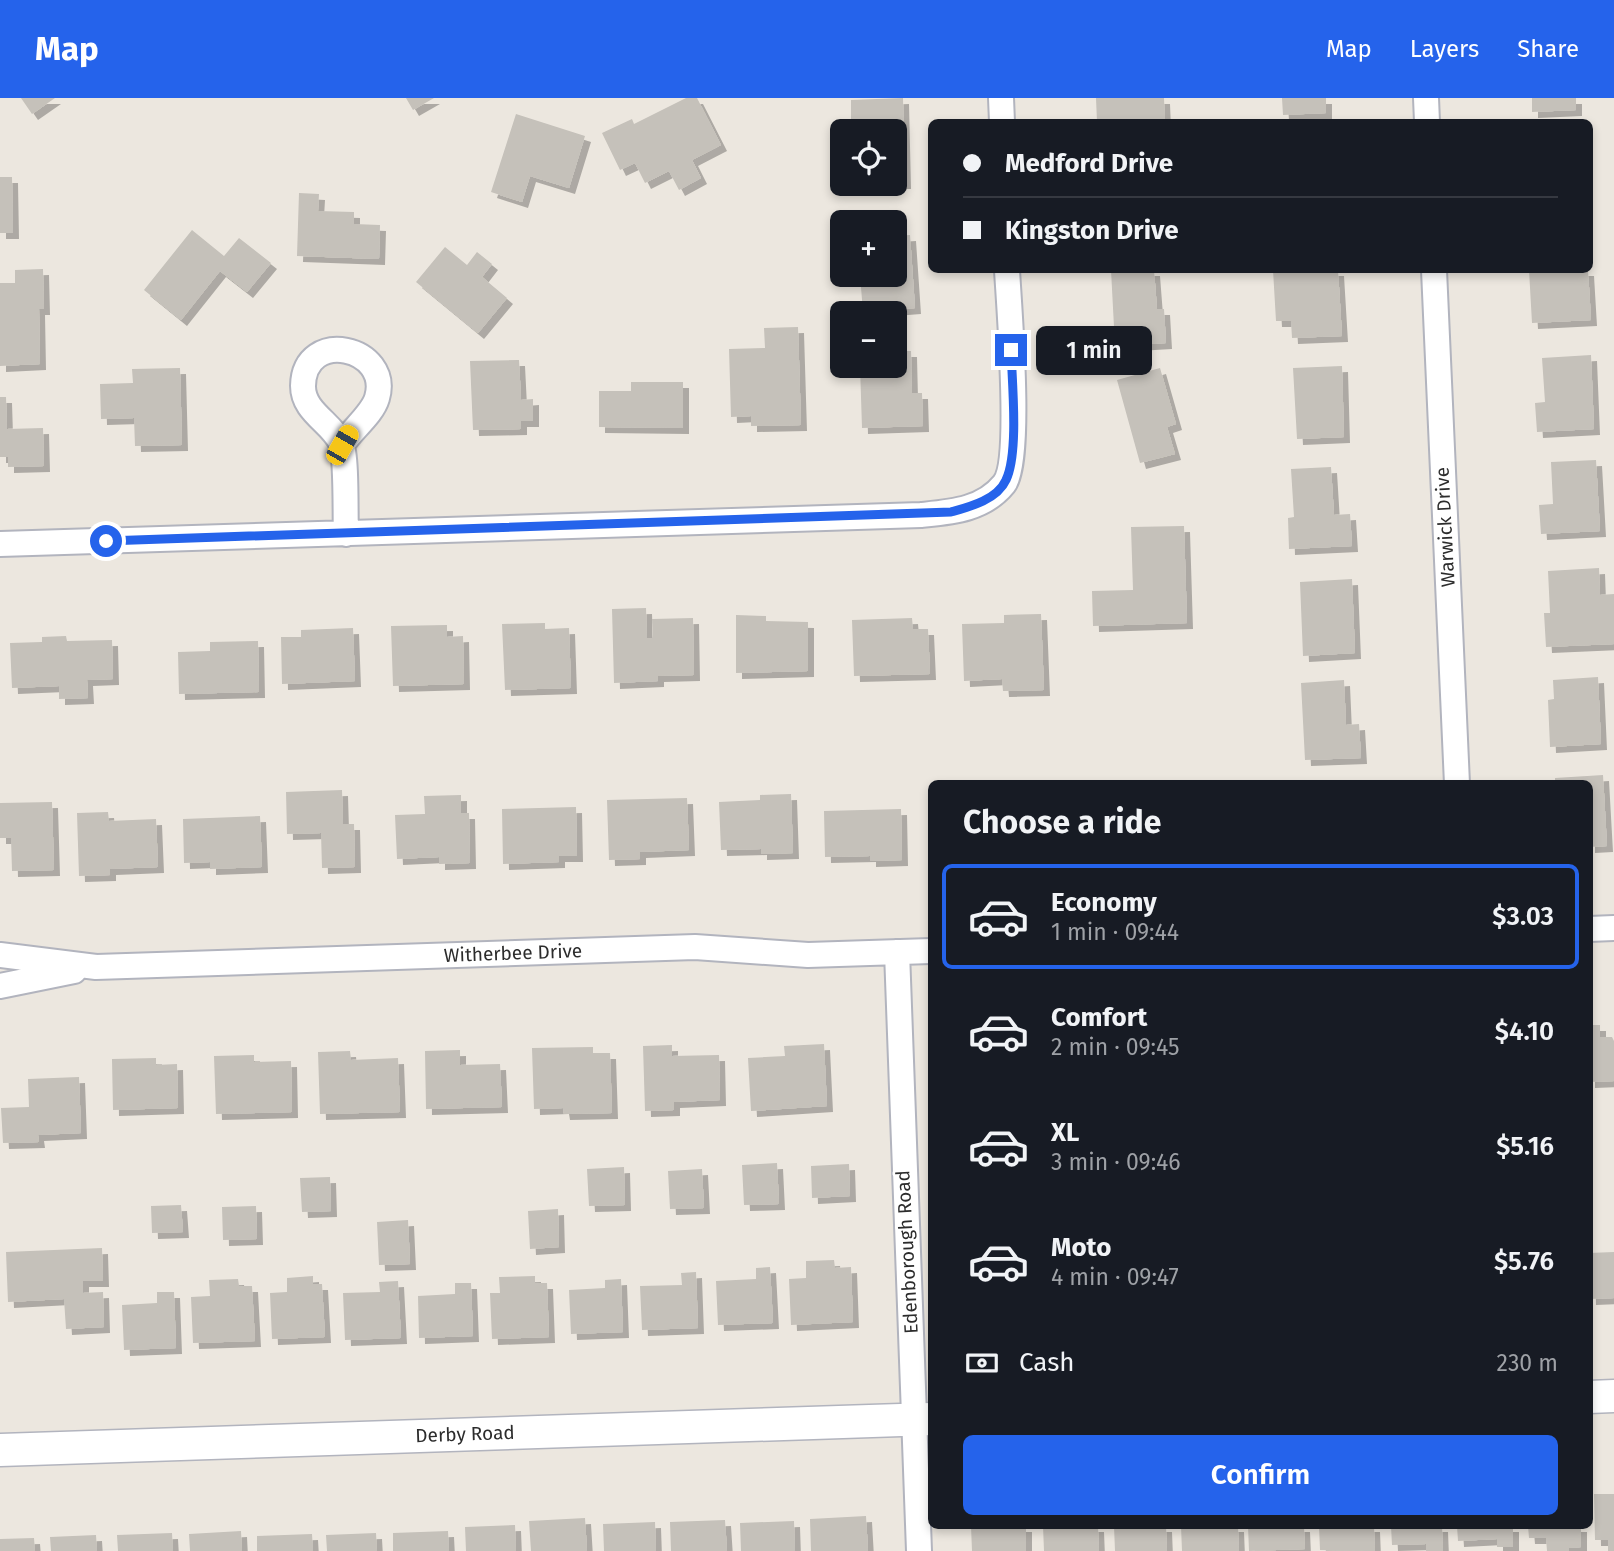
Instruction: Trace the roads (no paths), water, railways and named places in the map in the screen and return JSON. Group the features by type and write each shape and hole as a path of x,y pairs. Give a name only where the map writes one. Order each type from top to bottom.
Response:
{"street":[{"path":"1001,98 1002,119"},
{"path":"1426,98 1427,119"},
{"path":"0,544 921,515 972,507 988,498 1006,481 1014,431 1007,273"},
{"name":"Warwick Drive","path":"1434,273 1457,780"},
{"path":"342,445 346,534"},
{"path":"1593,929 1614,928"},
{"name":"Witherbee Drive","path":"0,955 96,967 695,947 808,955 928,951"},
{"name":"Edenborough Road","path":"897,952 903,1178 923,1419 919,1551"},
{"name":"Witherbee Drive","path":"0,986 96,967"},
{"path":"1593,1397 1614,1396"},
{"name":"Derby Road","path":"0,1450 923,1419"}]}
